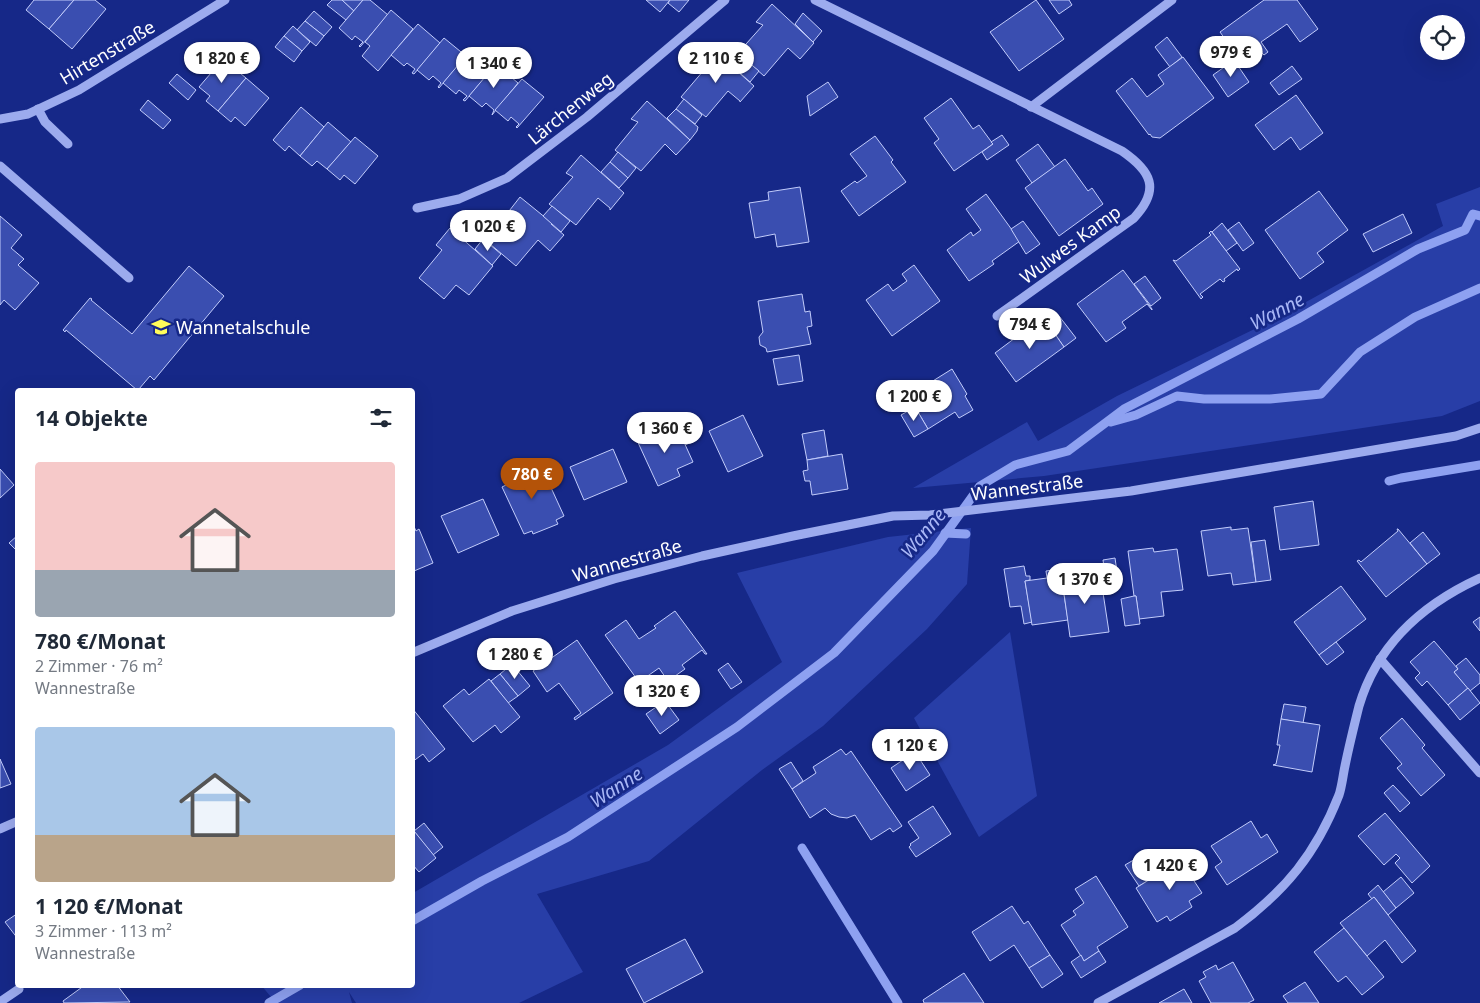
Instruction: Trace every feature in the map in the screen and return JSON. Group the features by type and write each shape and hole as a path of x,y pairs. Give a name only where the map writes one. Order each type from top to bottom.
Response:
{"street":[{"name":"Hirtenstraße","path":"0,119 28,114 79,90 226,0"},
{"name":"Lärchenweg","path":"417,208 459,199 507,178 587,117 725,0"},
{"name":"Wulwes Kamp","path":"815,0 1122,151 1134,160 1149,178 1148,196 1142,209 1134,218 997,316"},
{"path":"1030,107 1172,0"},
{"path":"38,109 45,122 68,144"},
{"path":"0,166 129,278"},
{"name":"Wannestraße","path":"415,652 512,611 614,579 702,556 793,536 893,516 930,515 1131,491 1456,436 1480,428"},
{"path":"1098,1003 1235,928 1271,899 1292,877 1320,837 1340,793 1359,705 1380,658 1412,621 1446,595 1480,578"},
{"path":"1380,658 1480,773"},
{"path":"0,829 15,822"},
{"path":"0,1002 19,989"}],"shaded area":[{"path":"1480,187 1480,401 1442,416 1044,476 913,488 1027,422 1038,441 1117,396 1279,317 1443,226 1436,204"},
{"path":"971,528 967,584 927,629 823,726 762,770 649,861 537,894 583,972 519,1003 356,1003 349,992 352,1003 276,1003 264,988 415,988 415,892 668,745 782,662 737,573 888,537"},
{"path":"1010,632 1037,796 979,837 914,718"}],"building":[{"path":"34,0 74,0 49,29 26,10"},
{"path":"74,0 95,0 106,9 72,49 49,29"},
{"path":"332,0 342,0 354,11 346,20 327,5"},
{"path":"342,0 363,0 354,11"},
{"path":"363,0 370,0 388,15 360,47 363,42 355,36 352,40 339,28"},
{"path":"646,0 670,0 660,12"},
{"path":"670,0 689,0 679,12 668,3"},
{"path":"1036,0 1064,39 1019,71 990,32"},
{"path":"1049,0 1069,0 1072,5 1059,14"},
{"path":"1264,0 1297,0 1318,29 1300,42 1287,24 1261,42 1268,52 1264,55 1262,53 1244,66 1220,32"},
{"path":"772,4 814,43 800,59 788,48 764,76 738,53 763,25 756,22"},
{"path":"391,10 413,29 378,71 362,56 370,46 365,42"},
{"path":"314,11 332,27 324,36 305,21"},
{"path":"803,13 822,31 813,42 795,24"},
{"path":"305,21 324,36 316,46 297,30"},
{"path":"418,24 440,43 414,74 412,73 415,69 407,63 404,66 391,55"},
{"path":"293,26 310,42 302,51 284,36"},
{"path":"284,36 302,51 294,62 275,47"},
{"path":"1167,37 1182,57 1170,67 1155,47"},
{"path":"444,38 466,56 439,88 441,83 433,76 429,80 417,70"},
{"path":"712,49 754,86 740,102 728,91 706,117 681,97 704,70 698,66"},
{"path":"470,51 492,69 465,101 463,100 467,96 459,90 456,94 443,83"},
{"path":"741,56 759,71 750,82 732,66"},
{"path":"1183,57 1214,98 1160,138 1152,137 1116,91 1132,78 1147,97 1164,84 1158,75"},
{"path":"223,59 246,78 218,111 206,101 210,96 199,87"},
{"path":"1234,60 1249,82 1228,97 1213,75"},
{"path":"496,64 518,83 492,115 494,110 486,103 482,107 469,96"},
{"path":"1292,66 1302,79 1279,95 1270,83"},
{"path":"177,74 196,90 188,100 169,83"},
{"path":"246,78 269,98 245,126 235,117 231,122 218,111"},
{"path":"522,79 544,97 517,128 519,124 511,117 508,121 495,110"},
{"path":"828,82 838,97 810,116 807,96"},
{"path":"1296,95 1323,133 1300,150 1291,137 1274,150 1255,125"},
{"path":"951,98 973,129 979,125 993,144 954,171 934,143 939,139 924,118"},
{"path":"684,99 702,115 695,124 676,109"},
{"path":"148,100 171,120 163,129 140,110"},
{"path":"647,101 690,140 676,155 665,144 641,171 615,150 638,122 631,119"},
{"path":"301,107 324,127 300,156 289,146 285,151 273,140"},
{"path":"676,109 698,127 690,140 667,118"},
{"path":"328,122 351,142 327,169 317,161 312,166 300,156"},
{"path":"1002,135 1009,145 987,160 982,152 993,144 991,142"},
{"path":"875,136 893,160 891,162 906,182 859,216 841,191 855,181 857,183 867,176 850,154"},
{"path":"355,137 378,156 355,184 344,175 340,180 327,169"},
{"path":"1038,144 1055,167 1032,183 1016,160"},
{"path":"618,152 636,168 628,178 610,162"},
{"path":"581,155 624,193 610,210 598,198 576,225 549,204 573,177 566,173"},
{"path":"1065,159 1088,191 1092,188 1103,204 1059,236 1025,188"},
{"path":"610,162 628,178 619,188 601,172"},
{"path":"800,187 809,242 777,247 775,234 755,238 749,203 769,200 768,192"},
{"path":"1319,191 1348,230 1317,253 1324,262 1300,279 1265,230"},
{"path":"986,194 1020,241 992,261 994,264 969,281 947,250 971,232 973,236 981,230 966,209"},
{"path":"520,197 564,235 550,251 538,240 516,266 490,244 512,218 506,215"},
{"path":"552,206 570,221 561,232 543,216"},
{"path":"1403,214 1412,233 1373,252 1363,234"},
{"path":"0,216 22,235 11,248 24,259 18,265 39,283 15,310 4,300 0,305"},
{"path":"1023,221 1040,244 1026,254 1011,229"},
{"path":"1239,222 1254,243 1243,251 1228,230"},
{"path":"1222,223 1237,243 1226,251 1212,232"},
{"path":"450,228 493,266 469,295 456,285 444,299 419,278 442,250 436,245"},
{"path":"1211,231 1240,269 1238,271 1237,269 1224,279 1225,281 1223,282 1220,279 1200,294 1203,297 1201,299 1173,260 1176,261 1211,235 1209,233"},
{"path":"483,239 501,254 492,265 475,249"},
{"path":"914,265 940,301 892,336 866,300 888,284 893,291 907,281 902,274"},
{"path":"189,266 224,296 154,380 150,376 140,388 135,388 66,330 65,332 63,330 90,298 132,334"},
{"path":"1123,270 1152,310 1147,304 1122,322 1126,328 1106,342 1077,304"},
{"path":"1145,276 1161,298 1151,306 1134,284"},
{"path":"802,294 805,312 810,311 812,326 807,327 811,344 767,352 766,348 760,345 759,337 763,332 758,301"},
{"path":"1059,316 1076,338 1064,347 1048,324"},
{"path":"1043,317 1064,347 1016,382 995,353"},
{"path":"799,355 803,381 778,385 773,359"},
{"path":"952,369 967,394 965,396 973,410 959,418 955,412 928,429 911,400 931,389 928,384"},
{"path":"915,407 928,429 914,437 901,415"},
{"path":"685,415 697,440 685,445 674,420"},
{"path":"743,415 763,456 728,472 709,431"},
{"path":"673,418 693,462 677,469 680,476 658,486 635,436 639,440 674,424"},
{"path":"824,430 828,456 807,460 802,434"},
{"path":"613,449 627,482 584,500 570,467"},
{"path":"842,454 848,489 812,495 810,481 805,481 803,471 808,470 807,460"},
{"path":"530,464 534,472 542,468 564,516 556,520 558,524 533,534 532,531 524,534 502,487 510,483 506,475"},
{"path":"0,469 14,485 0,498"},
{"path":"483,499 499,535 458,553 441,516"},
{"path":"1313,501 1319,545 1280,550 1274,507"},
{"path":"1231,527 1231,530 1248,528 1256,582 1233,585 1231,573 1208,576 1201,531"},
{"path":"415,529 416,531 419,529 433,563 415,571"},
{"path":"1397,529 1427,564 1386,597 1357,561 1361,562 1398,531"},
{"path":"1423,532 1440,554 1427,564 1410,543"},
{"path":"15,538 15,549 9,543"},
{"path":"1265,540 1271,580 1256,582 1251,542"},
{"path":"1153,548 1154,552 1177,549 1183,590 1161,592 1164,616 1139,619 1128,551"},
{"path":"1115,558 1119,586 1107,588 1103,560"},
{"path":"1024,566 1026,576 1030,576 1030,580 1025,581 1032,622 1024,624 1021,606 1010,607 1004,569"},
{"path":"1060,569 1068,620 1032,625 1025,581 1047,578 1046,571"},
{"path":"1100,573 1109,632 1070,637 1062,579"},
{"path":"1341,586 1366,619 1319,655 1294,622"},
{"path":"1136,596 1140,624 1125,626 1121,599"},
{"path":"675,611 707,654 702,650 682,665 685,669 668,681 659,668 639,682 605,635 626,620 639,639 656,628 654,626"},
{"path":"1480,617 1480,631 1473,622"},
{"path":"577,640 613,693 575,720 574,718 581,713 559,683 547,692 533,671"},
{"path":"1434,641 1458,669 1454,672 1468,688 1448,705 1427,681 1422,686 1415,678 1420,673 1410,662"},
{"path":"1336,642 1344,652 1327,665 1319,655"},
{"path":"1466,658 1480,675 1480,683 1470,691 1454,672 1458,669 1456,666"},
{"path":"728,663 742,682 731,689 718,670"},
{"path":"512,664 530,686 518,696 500,674"},
{"path":"500,674 518,696 508,703 491,681"},
{"path":"489,679 520,717 501,733 495,725 473,742 443,706 464,689 469,695"},
{"path":"1468,688 1480,703 1460,720 1448,705"},
{"path":"665,701 679,720 660,734 646,714"},
{"path":"1284,704 1306,707 1303,723 1281,719"},
{"path":"415,712 445,749 429,762 423,754 415,760"},
{"path":"1402,718 1425,745 1422,748 1445,775 1421,796 1397,768 1402,764 1380,738"},
{"path":"1281,719 1320,725 1312,772 1273,765 1276,764 1280,745 1277,745"},
{"path":"841,749 846,755 851,751 902,826 893,832 890,828 871,840 855,815 847,818 839,817 831,814 825,808 810,818 792,789 816,773 813,767"},
{"path":"915,752 930,775 906,791 891,768"},
{"path":"0,759 11,784 0,788"},
{"path":"791,762 803,781 792,789 779,769"},
{"path":"1393,785 1410,803 1400,812 1384,793"},
{"path":"933,806 951,834 916,857 909,847 910,844 919,838 908,822"},
{"path":"1385,813 1430,866 1412,883 1395,863 1400,858 1396,854 1384,865 1358,836"},
{"path":"1251,821 1261,838 1267,834 1278,852 1227,885 1215,867 1222,862 1211,846"},
{"path":"424,823 443,847 433,855 415,830"},
{"path":"415,832 436,858 419,872 415,867"},
{"path":"1149,851 1159,867 1157,868 1160,873 1139,886 1125,865"},
{"path":"1177,855 1202,893 1189,901 1192,907 1170,921 1167,916 1157,922 1136,888 1160,873 1157,868"},
{"path":"1096,876 1128,927 1097,947 1099,951 1084,961 1061,925 1076,915 1073,911 1084,903 1075,889"},
{"path":"1401,877 1414,893 1396,908 1383,892"},
{"path":"1378,885 1396,908 1388,915 1374,897 1372,899 1368,894"},
{"path":"1374,897 1416,951 1402,963 1385,940 1367,956 1340,923"},
{"path":"1012,906 1024,924 1028,921 1050,955 1029,968 1014,945 990,961 972,932"},
{"path":"15,915 15,935 5,922"},
{"path":"1344,928 1384,977 1362,995 1346,976 1338,982 1314,952"},
{"path":"685,939 703,972 644,1003 626,969"},
{"path":"1099,951 1106,962 1081,978 1071,962 1081,955 1084,961"},
{"path":"1050,955 1063,974 1042,988 1029,968"},
{"path":"1233,962 1254,1000 1248,1003 1211,1003 1199,981 1206,977 1203,972 1216,965 1218,970"},
{"path":"964,973 984,1003 924,1003 923,1000"},
{"path":"1305,982 1319,1003 1288,1003 1283,996"},
{"path":"81,988 119,988 130,1002 64,1003 63,1001"},
{"path":"1184,989 1192,1003 1159,1003"}],"waterway":[{"name":"Wanne","path":"415,919 482,881 568,837 737,727 834,653 933,551 980,486 1015,465 1068,451 1124,409 1298,319 1418,249 1465,230 1473,214 1480,216"},
{"path":"1111,422 1136,415 1177,396 1204,399 1270,399 1321,394 1360,352 1415,317 1480,288"},
{"path":"1389,481 1480,465"},
{"path":"945,533 966,534"},
{"path":"802,848 898,1003"},
{"name":"Wanne","path":"269,1003 295,988"}],"place":[{"name":"Wannetalschule","path":"161,327"}]}
